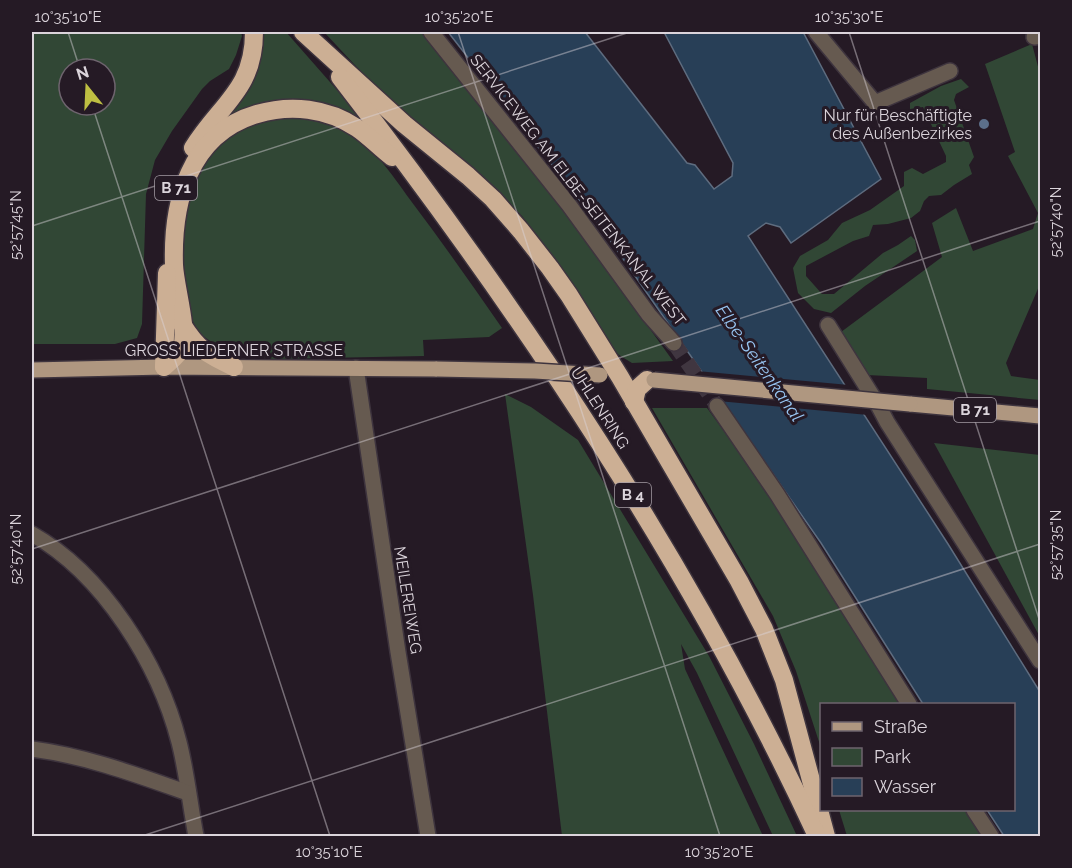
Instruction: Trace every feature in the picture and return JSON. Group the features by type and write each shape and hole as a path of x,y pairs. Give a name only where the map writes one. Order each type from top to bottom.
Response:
{"highway":[{"name":"B 71","path":"164,367 167,247 169,219 175,192 180,174 195,145 243,81 252,56 254,32"},
{"path":"303,32 404,124 493,199 521,231 569,295 620,377 739,581 764,629 784,680 826,837"},
{"name":"UHLENRING","path":"303,32 335,70 516,315 607,454 687,585 732,667 817,837"},
{"path":"164,367 180,352 183,344 174,266 177,211 182,191 190,170 203,150 231,125 270,110 288,108 316,110 338,117 358,129 414,175"},
{"path":"182,324 202,350 234,367"},
{"path":"634,402 637,389 651,380"}],"main road":[{"name":"GROSS LIEDERNER STRASSE","path":"32,370 164,367 356,368 535,371 620,377"},
{"name":"B 71","path":"620,377 1041,416"}],"street":[{"name":"SERVICEWEG AM ELBE-SEITENKANAL WEST","path":"431,32 569,205 649,315 674,343"},
{"path":"816,32 875,103 950,71"},
{"path":"828,325 887,422 1041,661"},
{"name":"MEILEREIWEG","path":"356,368 428,837"},
{"path":"717,406 783,504 908,703"},
{"path":"32,534 52,547 89,581 135,639 157,679 180,743 196,837"},
{"path":"32,749 115,767 188,793"},
{"path":"975,811 991,837"}],"green space":[{"path":"32,32 241,32 242,36 236,55 229,69 202,89 172,131 155,160 146,194 142,324 137,338 115,344 32,344"},
{"path":"263,32 286,32 366,123 335,107 306,99 277,102 217,128 259,60"},
{"path":"324,32 423,32 562,207 673,361 632,363 619,355 606,342 574,288 522,216 485,180 381,93"},
{"path":"1032,44 1040,74 1040,284 1006,363 1011,376 1040,380 1040,400 927,389 927,378 867,375 841,332 942,257 932,223 956,208 973,251 1033,229 1038,213 1008,156 1015,152 985,64"},
{"path":"961,79 969,87 956,94 954,100 974,157 969,165 972,174 941,195 929,196 920,211 911,218 873,225 869,236 853,241 806,266 806,276 822,294 834,294 883,253 911,236 915,240 917,251 865,286 831,313 814,309 798,293 793,268 800,256 828,240 842,223 870,210 904,186 904,172 912,168 923,174 946,162 946,156 923,107 910,109 910,103 941,86"},
{"path":"285,115 336,125 351,133 369,148 400,185 502,328 489,337 423,340 424,356 273,359 232,351 216,345 200,334 186,302 182,244 189,189 198,171 221,142 248,125"},
{"path":"505,394 531,407 578,440 709,656 797,836 773,836 697,673 681,644 685,669 763,836 562,836 533,595"},
{"path":"652,408 707,408 749,465 901,703 820,703 820,745 796,671 773,616"},
{"path":"934,443 1040,455 1040,637"},
{"path":"839,811 969,811 985,836 847,836"}],"water":[{"name":"Elbe-Seitenkanal","path":"448,32 585,32 687,163 695,165 714,189 732,176 733,163 664,32 803,32 881,179 791,243 780,227 766,223 748,236 948,544 1040,692 1040,836 1004,836 988,811 1015,811 1015,703 922,703 821,543 603,230"}],"pier":[{"path":"697,371 849,385 868,415 718,401"}],"tunnel":[{"path":"674,343 717,406"}],"place":[{"name":"Nur für Beschäftigte des Außenbezirkes","path":"984,124"}]}
